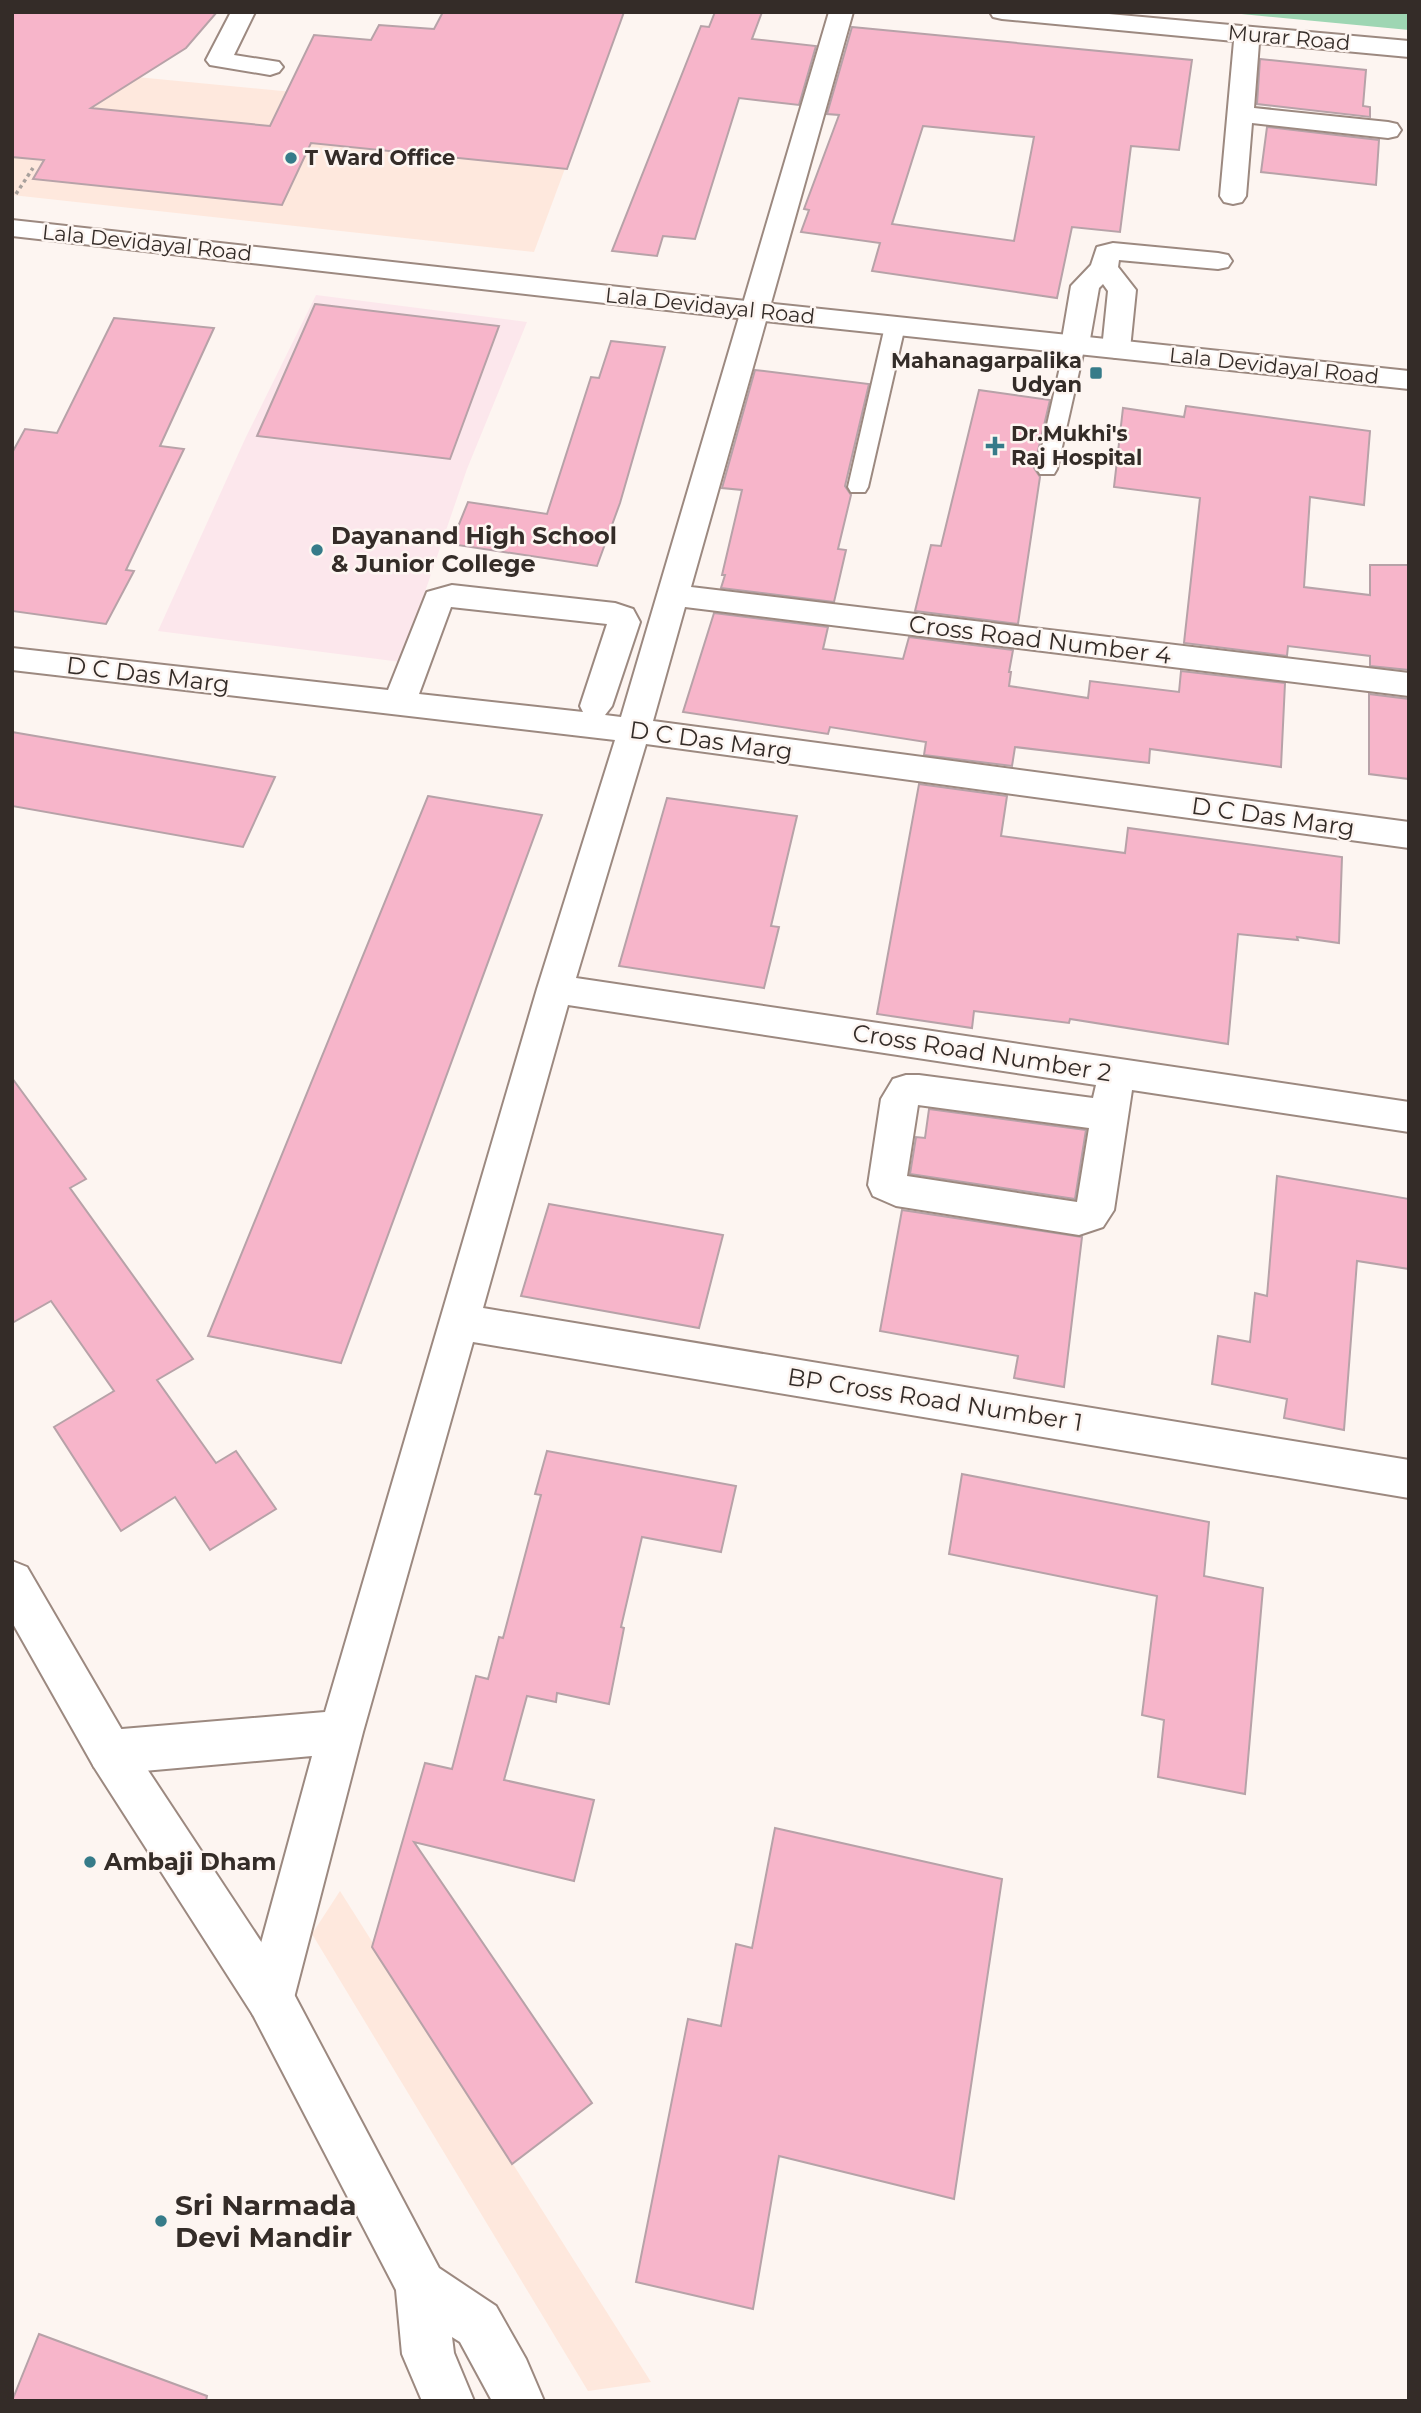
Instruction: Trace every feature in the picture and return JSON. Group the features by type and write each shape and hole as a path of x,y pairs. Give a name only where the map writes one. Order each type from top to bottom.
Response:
{"street":[{"path":"243,12 219,60 270,66"},
{"path":"270,1998 341,1732 841,12"},
{"name":"Murar Road","path":"1002,12 1409,49"},
{"path":"1233,196 1247,34"},
{"path":"1240,114 1388,130"},
{"name":"Lala Devidayal Road","path":"12,228 755,311 1409,380"},
{"path":"1075,345 1085,286 1104,268 1105,256 1113,251 1218,261"},
{"path":"1104,268 1122,290 1116,349"},
{"name":"Cross Road Number 4","path":"672,595 1409,685"},
{"path":"403,693 438,600 443,597 615,614 622,617 624,622 596,706"},
{"path":"615,648 656,654"},
{"name":"D C Das Marg","path":"12,659 403,693 637,721 1409,835"},
{"path":"514,706 596,706 637,721"},
{"name":"Cross Road Number 2","path":"555,989 1409,1117"},
{"path":"1110,1116 906,1090 900,1099 887,1185 895,1190 922,1195 1079,1219 1089,1216 1095,1210 1110,1116 1115,1073"},
{"name":"BP Cross Road Number 1","path":"460,1322 1409,1479"},
{"path":"12,1581 110,1752 270,1998 421,2286 428,2354 448,2401"},
{"path":"110,1752 341,1732"},
{"path":"421,2286 478,2324 508,2377 518,2401"}],"lane":[{"path":"858,487 895,326"},
{"path":"1047,469 1075,345"}],"path":[{"path":"12,201 33,168"}],"shaded area":[{"name":"T Ward Office","path":"12,65 583,120 534,252 12,195"},
{"name":"Dayanand High School & Junior College","path":"316,295 527,322 467,469 401,662 158,631 245,439"},
{"path":"340,1891 651,2382 588,2391 312,1934"}],"green space":[{"path":"1221,12 1409,12 1409,30"}],"building":[{"path":"12,12 217,12 186,48 91,108 270,126 314,35 371,40 379,25 434,29 443,12 624,12 567,169 311,143 282,205 33,179 44,160 12,157"},
{"path":"715,12 762,12 752,39 816,46 799,105 739,98 695,239 663,236 657,256 612,251 701,26 709,27"},
{"path":"852,27 1192,60 1179,150 1131,146 1120,232 1072,227 1057,298 872,271 880,243 801,232 809,210 804,209 839,115 827,114","holes":["923,126 1034,137 1014,241 892,224"]},
{"path":"1260,59 1366,70 1363,106 1370,107 1370,117 1257,104"},
{"path":"1267,127 1379,140 1376,185 1261,172"},
{"path":"315,304 499,326 450,459 257,436"},
{"path":"114,318 214,328 160,446 184,449 126,570 134,571 106,624 12,611 12,453 25,429 57,433"},
{"path":"611,341 665,347 620,503 597,566 451,544 468,502 547,514 591,377 599,378"},
{"path":"755,370 869,384 845,486 851,495 838,549 846,550 834,602 721,588 742,490 722,488"},
{"path":"979,390 1050,400 1034,468 1040,477 1018,624 915,611 931,545 941,546"},
{"path":"1186,406 1370,431 1364,505 1310,497 1304,587 1370,595 1370,565 1409,565 1409,670 1370,666 1370,656 1288,646 1287,656 1184,643 1200,498 1114,487 1123,408 1184,417"},
{"path":"714,613 828,627 823,649 903,659 909,637 1013,650 1009,686 1088,698 1090,681 1179,692 1181,671 1285,683 1281,767 1150,749 1149,763 1015,747 1012,766 924,755 926,742 830,727 828,734 683,712"},
{"path":"1369,694 1409,699 1409,779 1369,774"},
{"path":"12,732 275,777 243,847 12,806"},
{"path":"919,784 1007,796 1001,836 1125,853 1128,828 1342,857 1339,943 1297,937 1298,940 1238,934 1228,1044 1070,1019 1069,1023 974,1011 972,1028 877,1014"},
{"path":"428,796 542,815 341,1363 208,1336"},
{"path":"667,798 797,816 771,926 779,927 764,988 619,966"},
{"path":"12,1078 86,1179 70,1188 193,1359 157,1380 216,1463 236,1451 276,1509 210,1550 175,1497 121,1531 54,1427 114,1391 51,1301 12,1323"},
{"path":"929,1109 1086,1130 1075,1199 910,1174 916,1137 925,1138"},
{"path":"1277,1176 1409,1199 1409,1269 1357,1261 1344,1430 1284,1418 1287,1399 1212,1384 1218,1336 1250,1342 1255,1293 1267,1296"},
{"path":"549,1204 723,1235 699,1328 521,1296"},
{"path":"902,1210 1082,1237 1064,1387 1014,1378 1018,1356 880,1331"},
{"path":"547,1451 736,1486 721,1552 642,1537 621,1627 624,1628 609,1704 557,1693 556,1702 527,1696 504,1780 594,1800 574,1881 414,1842 592,2103 512,2164 372,1947 425,1763 452,1769 476,1676 488,1679 499,1637 503,1638 541,1495 535,1494"},
{"path":"962,1474 1209,1522 1204,1576 1263,1588 1245,1794 1158,1777 1164,1720 1142,1715 1157,1596 949,1554"},
{"path":"775,1828 1002,1879 954,2199 779,2156 753,2309 636,2282 688,2019 721,2026 736,1944 752,1948"},
{"path":"39,2334 207,2396 206,2401 12,2401"}],"place":[{"name":"T Ward Office","path":"291,158"},
{"name":"Mahanagarpalika Udyan","path":"1096,373"},
{"name":"Dr.Mukhi's Raj Hospital","path":"995,446"},
{"name":"Dayanand High School & Junior College","path":"317,550"},
{"name":"Ambaji Dham","path":"90,1862"},
{"name":"Sri Narmada Devi Mandir","path":"161,2221"}]}
